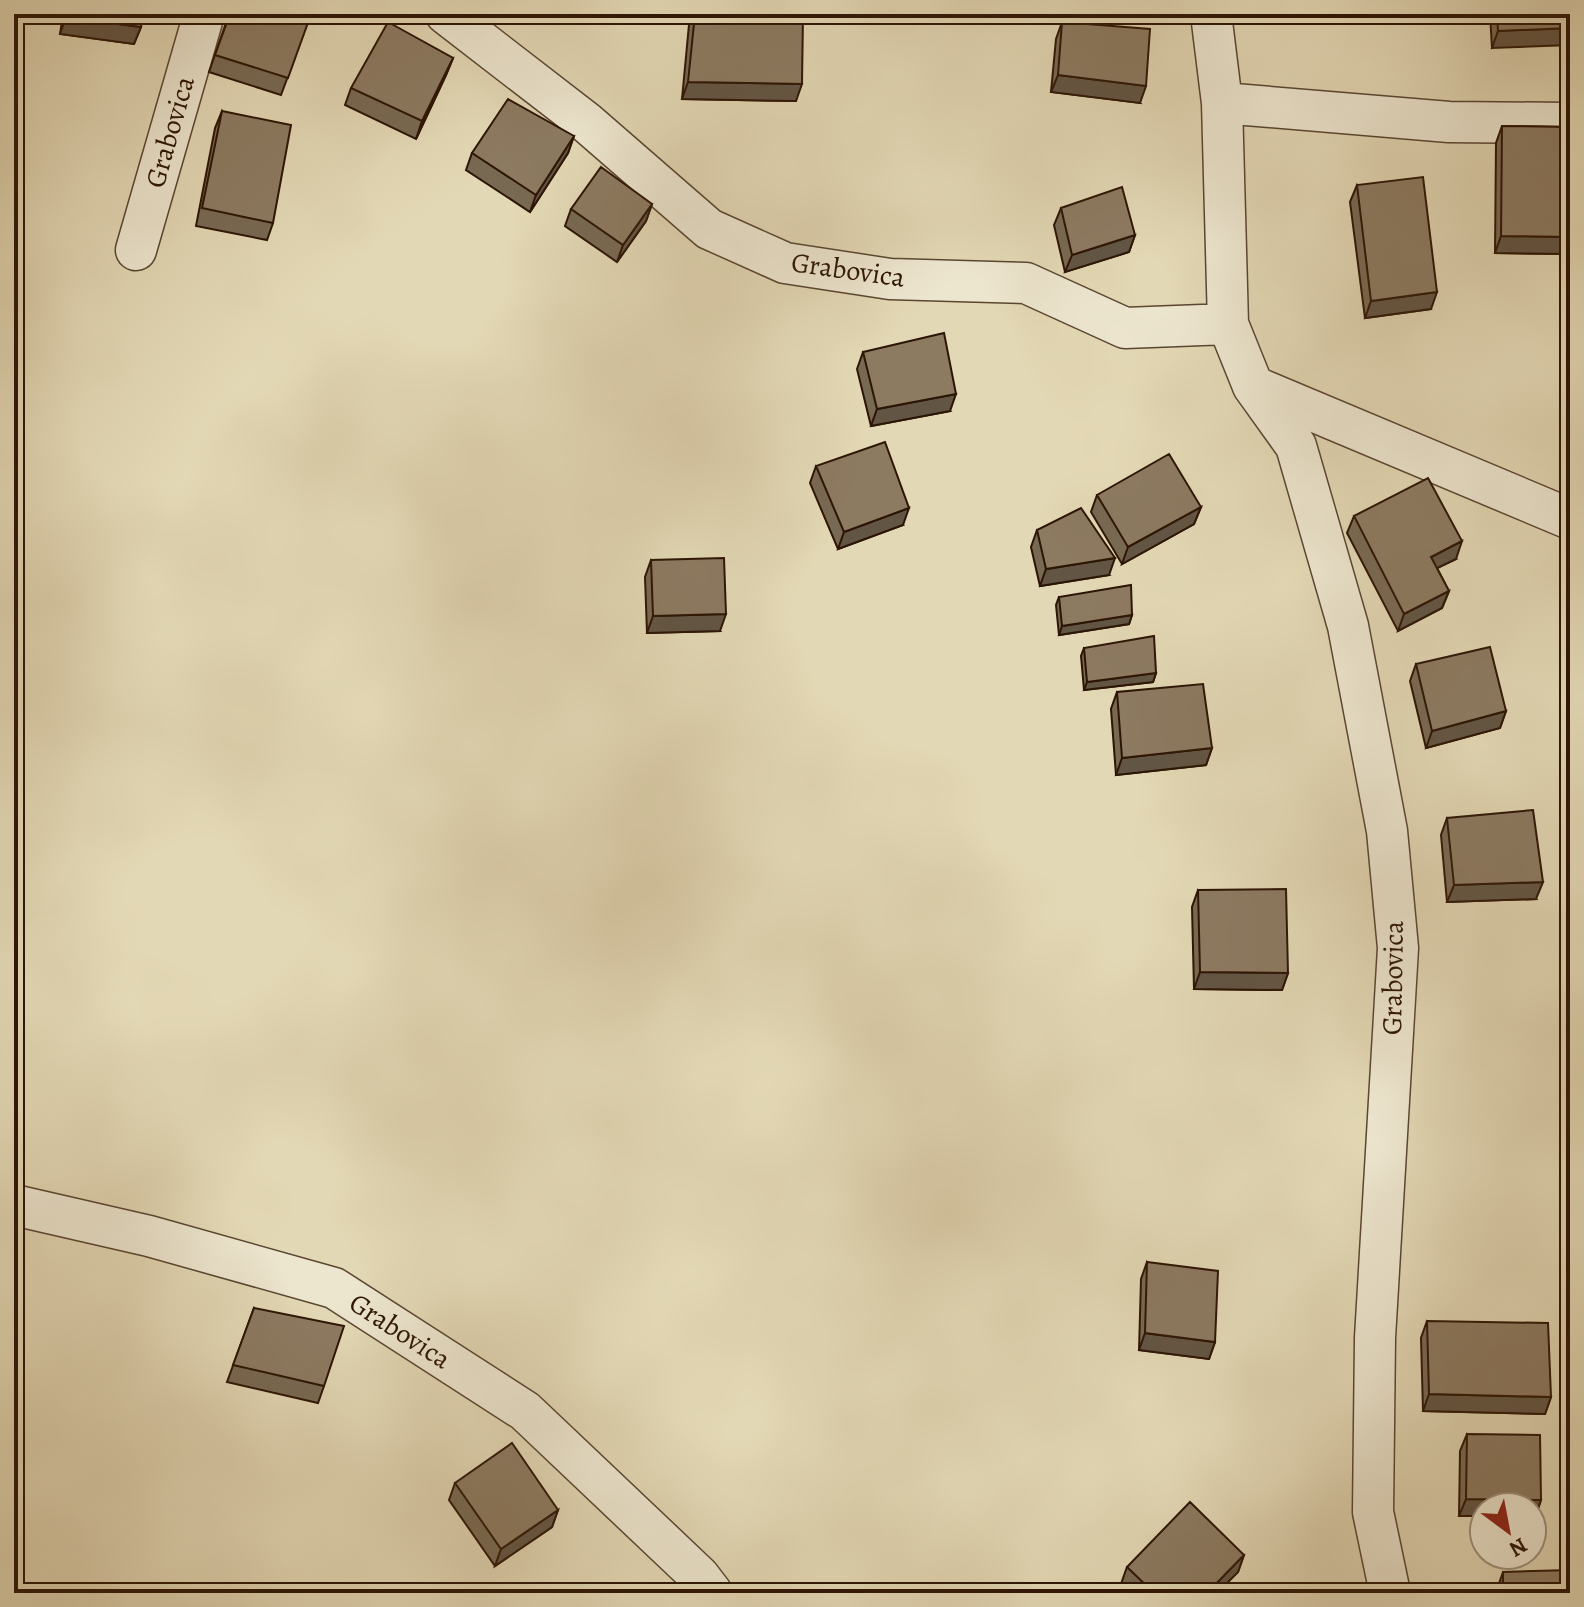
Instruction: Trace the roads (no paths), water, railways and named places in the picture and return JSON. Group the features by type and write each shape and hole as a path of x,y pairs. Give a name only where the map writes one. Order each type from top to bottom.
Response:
{"street":[{"name":"Grabovica","path":"136,250 204,14"},
{"name":"Grabovica","path":"446,14 586,122 709,229 785,263 890,279 1026,283 1125,328 1228,324"},
{"name":"Grabovica","path":"1211,14 1222,103 1228,324 1253,386 1296,446 1348,626 1387,831 1398,948 1375,1338 1373,1512 1390,1593"},
{"path":"1222,103 1449,122 1570,123"},
{"path":"1253,386 1570,519"},
{"name":"Grabovica","path":"14,1205 149,1236 334,1288 525,1411 699,1576 712,1593"}]}
